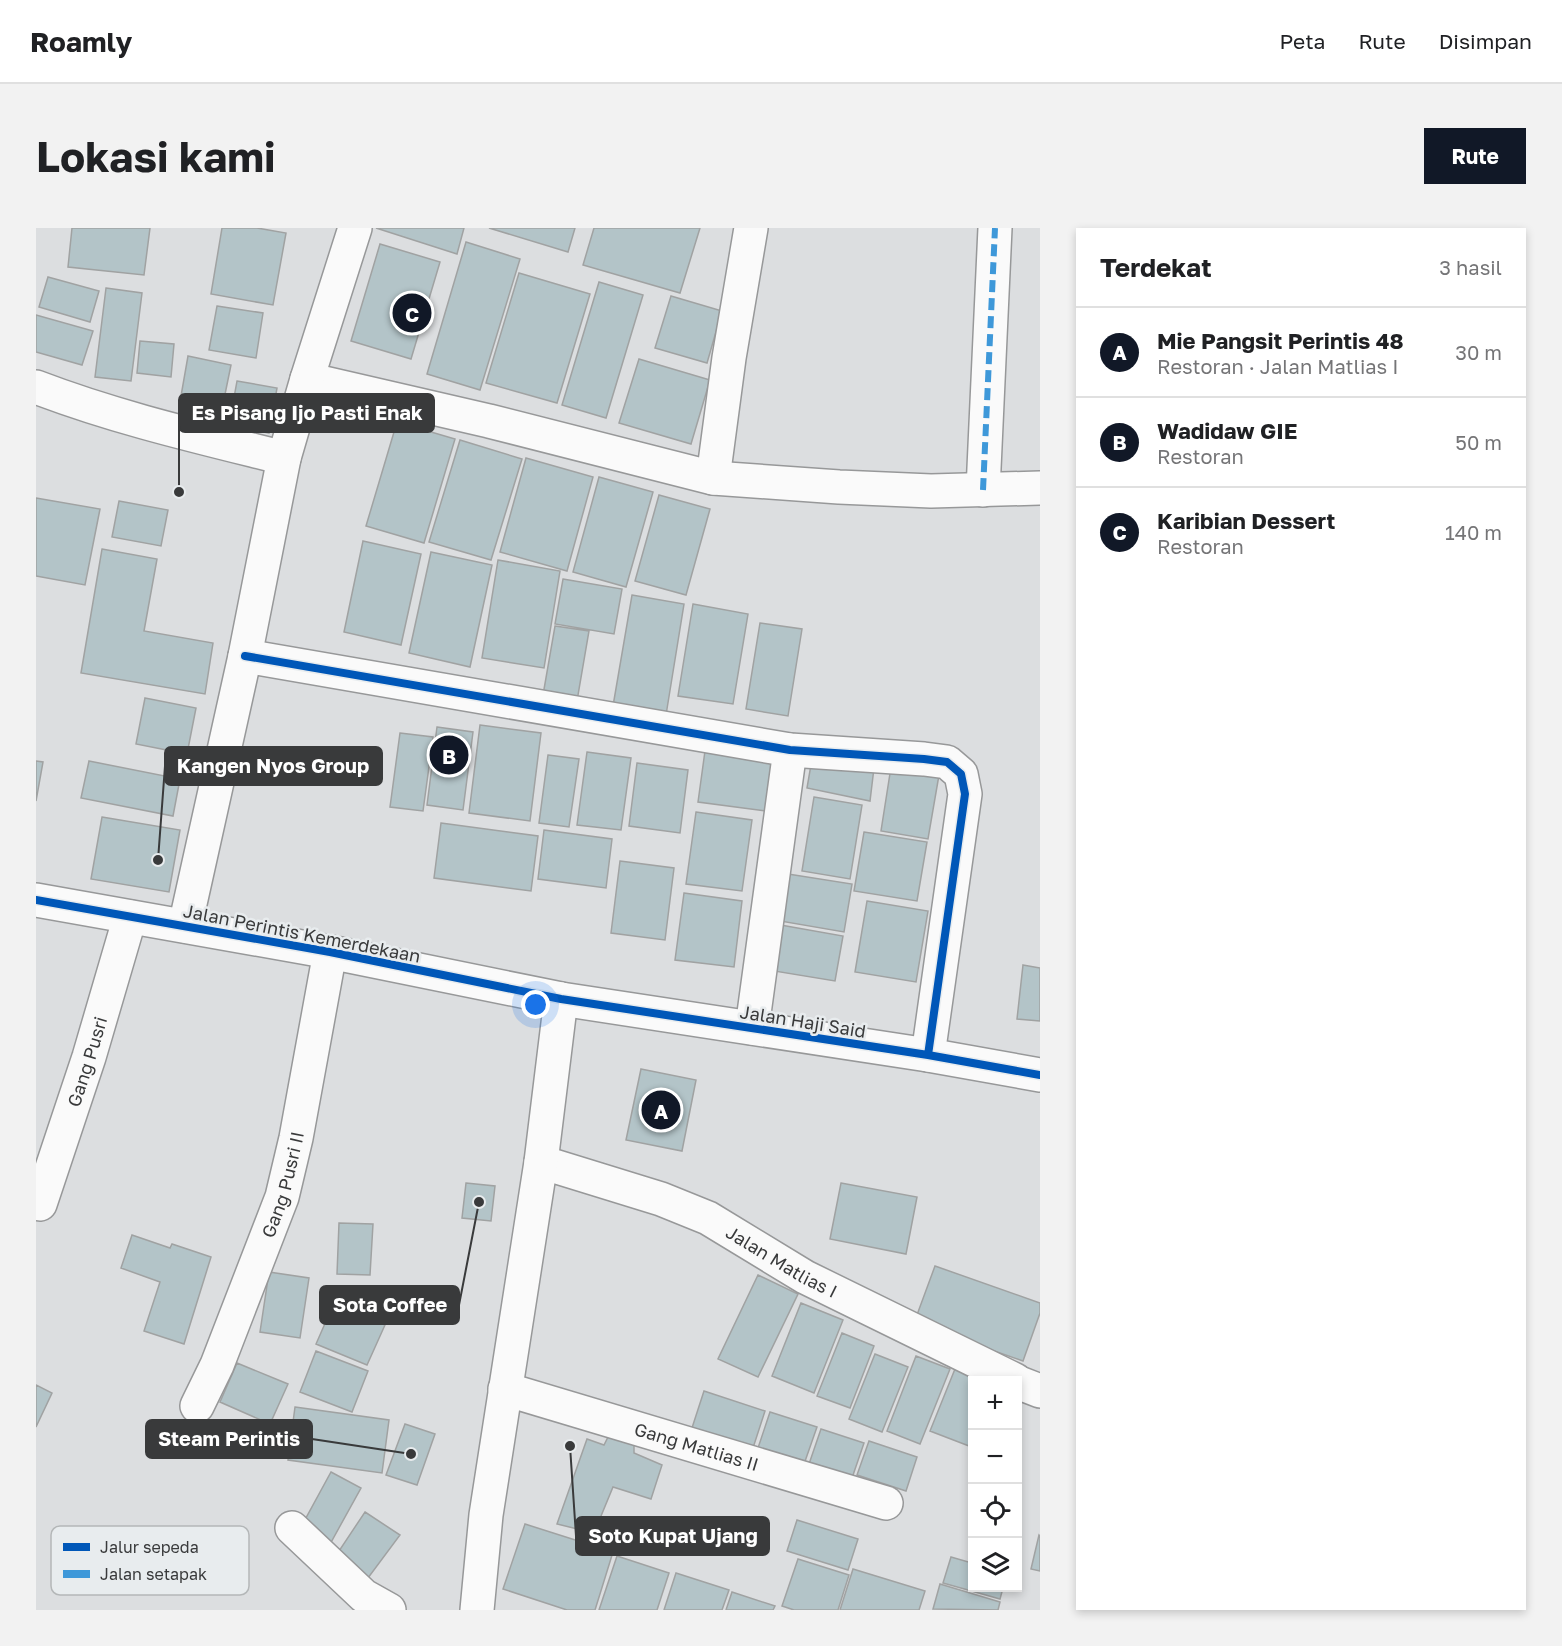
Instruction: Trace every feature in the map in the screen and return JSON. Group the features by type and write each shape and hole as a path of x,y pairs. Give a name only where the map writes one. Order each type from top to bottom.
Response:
{"street":[{"path":"185,926 244,657 284,458 355,228"},
{"path":"713,478 729,358 751,228"},
{"path":"983,490 995,228"},
{"path":"307,379 489,421 713,478 931,491 1040,488"},
{"path":"36,387 74,402 143,423 284,458"},
{"path":"244,657 790,750 947,762 962,774 965,794 928,1055"},
{"path":"752,1028 790,750"},
{"name":"Jalan Perintis Kemerdekaan","path":"36,900 330,952 561,999"},
{"name":"Gang Pusri","path":"40,1204 89,1057 130,917"},
{"name":"Gang Pusri II","path":"197,1406 213,1375 282,1197 296,1138 330,952"},
{"path":"477,1610 486,1515 542,1162 561,999"},
{"name":"Jalan Haji Said","path":"561,999 928,1055 1040,1075"},
{"name":"Jalan Matlias I","path":"542,1162 661,1199 708,1218 805,1277 1006,1376"},
{"name":"Jalan Matlias I","path":"1022,1384 1040,1391"},
{"name":"Gang Matlias II","path":"506,1389 886,1503"},
{"path":"292,1528 364,1596 389,1610"}],"building":[{"path":"72,228 150,228 144,275 68,267"},
{"path":"222,228 257,228 286,233 273,305 211,294"},
{"path":"376,228 464,228 457,254"},
{"path":"489,228 575,228 568,252"},
{"path":"594,228 700,228 680,293 583,265"},
{"path":"466,242 520,259 480,390 427,374"},
{"path":"380,244 440,262 411,359 351,341"},
{"path":"519,273 590,294 557,403 486,383"},
{"path":"48,277 99,291 90,322 39,307"},
{"path":"599,282 643,295 606,418 562,405"},
{"path":"106,288 142,293 131,381 95,377"},
{"path":"671,296 722,311 707,363 655,348"},
{"path":"217,306 263,313 256,358 209,350"},
{"path":"36,315 93,331 82,365 36,352"},
{"path":"140,341 174,344 171,377 137,373"},
{"path":"188,356 231,365 223,404 181,396"},
{"path":"639,359 710,380 691,444 619,423"},
{"path":"237,381 277,388 269,433 229,425"},
{"path":"397,422 455,439 424,543 366,526"},
{"path":"460,440 522,459 491,560 429,542"},
{"path":"526,458 593,477 567,571 500,552"},
{"path":"599,477 653,492 626,587 573,572"},
{"path":"659,495 710,509 686,595 635,581"},
{"path":"36,498 100,509 85,585 36,576"},
{"path":"119,501 168,510 161,546 112,537"},
{"path":"363,541 421,554 401,645 344,632"},
{"path":"102,549 157,559 144,631 213,643 205,694 81,673"},
{"path":"431,552 492,565 470,667 409,653"},
{"path":"498,560 560,571 544,668 482,658"},
{"path":"563,579 622,589 614,634 555,624"},
{"path":"632,595 684,604 666,715 613,706"},
{"path":"693,604 748,614 733,704 678,696"},
{"path":"760,623 802,629 788,716 746,709"},
{"path":"555,626 589,631 577,701 543,695"},
{"path":"145,698 196,708 187,754 136,744"},
{"path":"480,725 541,733 530,821 469,813"},
{"path":"437,727 473,732 463,810 427,805"},
{"path":"400,733 433,737 423,811 390,807"},
{"path":"705,751 773,760 766,811 698,802"},
{"path":"587,752 631,758 621,830 577,825"},
{"path":"548,755 579,759 569,827 539,823"},
{"path":"812,759 874,768 870,801 807,788"},
{"path":"36,761 43,762 36,801"},
{"path":"89,761 180,779 173,816 81,798"},
{"path":"637,763 688,770 680,833 629,826"},
{"path":"891,767 939,775 928,839 881,831"},
{"path":"814,797 862,805 850,879 802,871"},
{"path":"696,812 752,820 742,891 686,884"},
{"path":"102,817 180,830 169,892 91,879"},
{"path":"441,823 538,836 531,891 434,878"},
{"path":"544,830 612,839 606,888 538,879"},
{"path":"864,832 927,842 917,901 854,891"},
{"path":"620,861 674,868 665,940 611,933"},
{"path":"788,874 852,884 844,932 780,921"},
{"path":"684,893 742,901 734,967 675,960"},
{"path":"867,901 928,911 916,982 855,972"},
{"path":"775,924 843,936 835,981 768,970"},
{"path":"1023,965 1040,968 1040,1021 1017,1019"},
{"path":"641,1069 696,1080 682,1151 626,1140"},
{"path":"466,1183 495,1186 491,1221 462,1218"},
{"path":"841,1183 917,1197 906,1254 830,1239"},
{"path":"339,1223 373,1224 370,1275 337,1274"},
{"path":"132,1235 170,1248 172,1244 211,1257 184,1344 144,1331 160,1282 121,1268"},
{"path":"935,1266 1040,1303 1040,1313 1023,1361 914,1323"},
{"path":"269,1272 309,1278 300,1338 260,1332"},
{"path":"758,1275 798,1294 758,1377 718,1359"},
{"path":"334,1303 385,1325 367,1365 316,1344"},
{"path":"801,1303 843,1320 814,1393 772,1376"},
{"path":"842,1333 874,1346 850,1408 817,1396"},
{"path":"316,1351 368,1371 352,1412 300,1392"},
{"path":"875,1354 908,1367 882,1432 849,1419"},
{"path":"916,1356 950,1369 920,1444 887,1431"},
{"path":"237,1363 288,1384 270,1424 220,1402"},
{"path":"955,1369 974,1376 968,1376 968,1446 930,1431"},
{"path":"36,1385 52,1393 36,1427"},
{"path":"704,1391 765,1411 751,1454 690,1434"},
{"path":"295,1407 389,1420 382,1473 288,1460"},
{"path":"770,1412 817,1427 803,1467 757,1451"},
{"path":"405,1424 435,1434 417,1485 386,1475"},
{"path":"612,1429 634,1438 634,1453 662,1465 651,1499 613,1487 594,1533 557,1524 587,1439 604,1445"},
{"path":"821,1429 864,1443 852,1478 809,1464"},
{"path":"869,1441 917,1457 906,1491 857,1475"},
{"path":"331,1472 361,1488 329,1546 301,1527"},
{"path":"365,1512 400,1535 365,1582 333,1560"},
{"path":"797,1520 858,1539 848,1570 787,1551"},
{"path":"525,1524 613,1552 595,1610 567,1610 503,1589"},
{"path":"1040,1536 1040,1571 1031,1569"},
{"path":"617,1556 669,1573 657,1610 599,1610"},
{"path":"951,1557 968,1562 968,1590 943,1583"},
{"path":"798,1559 849,1575 838,1610 794,1610 782,1606"},
{"path":"853,1569 925,1591 919,1610 840,1610"},
{"path":"676,1573 729,1590 722,1610 664,1610"},
{"path":"940,1584 1000,1602 998,1610 933,1609"},
{"path":"732,1592 775,1606 773,1610 726,1610"},
{"path":"975,1592 1002,1592 1000,1599"}],"marked path":[{"path":"983,490 995,228"}],"cycle path":[{"path":"245,656 790,750 947,762 961,774 965,794 928,1055"},
{"path":"36,900 330,952 561,999 928,1055 1040,1075"}],"place":[{"name":"Karibian Dessert","path":"412,313"},
{"name":"Es Pisang Ijo Pasti Enak","path":"179,492"},
{"name":"Wadidaw GIE","path":"449,755"},
{"name":"Kangen Nyos Group","path":"158,860"},
{"name":"Mie Pangsit Perintis 48","path":"661,1110"},
{"name":"Sota Coffee","path":"479,1202"},
{"name":"Soto Kupat Ujang","path":"570,1446"},
{"name":"Steam Perintis","path":"411,1454"}]}
